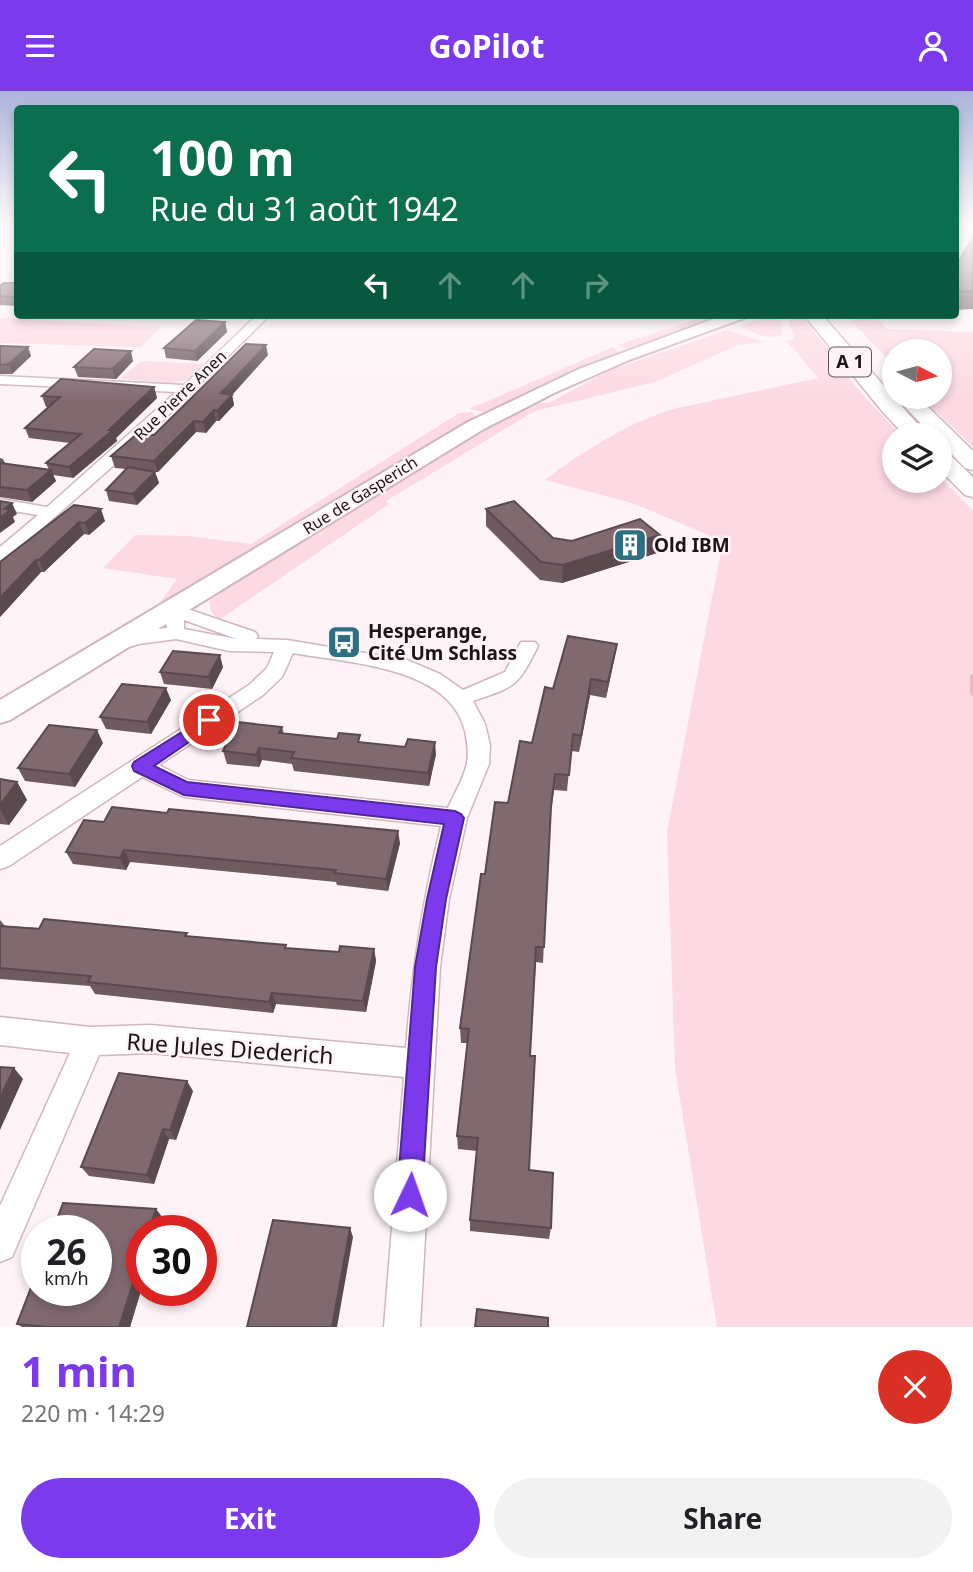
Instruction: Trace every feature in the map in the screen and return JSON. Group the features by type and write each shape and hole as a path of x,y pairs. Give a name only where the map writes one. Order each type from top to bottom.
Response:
{"highway":[{"name":"A 1","path":"817,319 882,382"},
{"name":"A 1","path":"837,319 882,370"},
{"name":"A 1","path":"910,409 973,463"},
{"path":"952,470 973,490"}],"main road":[{"name":"Rue de Gasperich","path":"0,713 113,646 175,622 211,587 439,446 511,406 621,356 727,319"}],"street":[{"name":"Rue Pierre Anen","path":"0,556 142,433 260,319"},
{"path":"0,380 187,389"},
{"path":"0,504 51,512"},
{"path":"201,618 202,602 211,587"},
{"path":"175,622 201,618 222,628 287,646 407,667 433,679 461,698 474,724 479,745 478,764 455,818 436,899 426,967 402,1327"},
{"path":"175,622 229,645 287,646"},
{"path":"0,859 256,690 275,672 287,646"},
{"path":"461,698 495,686 513,676 528,646"},
{"path":"140,766 184,788 455,818"},
{"name":"Rue Jules Diederich","path":"0,1031 90,1041 150,1039 418,1064"},
{"path":"0,1245 90,1041"}],"shaded area":[{"path":"0,318 161,327 141,347 0,343"},
{"path":"698,319 713,319 627,349 618,345"},
{"path":"760,319 781,319 782,335 765,336 739,326"},
{"path":"789,319 804,319 861,393 890,423 882,423 882,493 952,493 952,489 973,511 973,1327 717,1327 675,1068 667,832 723,541 632,503 545,480 604,440 669,410 818,378 787,341 794,338"},
{"path":"850,319 878,319 887,329 973,332 973,447 952,427 952,423 948,423 933,409 952,409 952,339 882,339 882,353"},
{"path":"727,330 765,342 738,345 655,382 535,411 386,501 389,504 219,620 211,611 209,601 226,588 479,429 534,402 549,403 610,370"},
{"path":"613,347 619,353 484,412 469,409"},
{"path":"141,361 204,364 186,380 170,383 120,379"},
{"path":"472,412 475,417 155,609 177,579 103,568 135,535 188,536 251,544 459,413"}],"building":[{"path":"0,287 14,287 14,297 0,296"},
{"path":"959,287 973,287 973,291 959,292"},
{"path":"196,320 225,322 195,351 164,348"},
{"path":"246,344 266,345 221,393 232,395 217,411 214,410 203,422 194,421 154,461 111,456 138,433 154,435"},
{"path":"0,346 28,347 9,364 0,365"},
{"path":"94,349 131,351 112,369 74,367"},
{"path":"61,379 154,387 109,430 113,430 69,467 46,463 81,434 25,428 60,397 42,396"},
{"path":"0,463 51,470 27,490 0,487"},
{"path":"128,467 155,472 133,494 106,490"},
{"path":"0,501 12,503 4,509 10,510 0,518"},
{"path":"514,501 553,538 572,541 640,519 660,535 563,565 541,562 486,509"},
{"path":"74,505 101,509 85,523 79,522 36,560 0,598 0,562"},
{"path":"568,636 617,644 608,682 591,679 581,736 573,734 569,775 555,774 551,807 544,947 536,947 530,1056 535,1056 529,1170 553,1173 551,1228 470,1220 478,1138 457,1136 469,1029 460,1028 481,874 485,874 495,802 508,803 520,741 532,743 545,687 553,689"},
{"path":"173,651 220,655 208,677 160,672"},
{"path":"122,684 166,688 147,722 100,717"},
{"path":"237,722 282,727 279,733 337,739 339,733 360,735 358,742 405,747 408,739 435,742 428,773 291,758 294,752 259,748 256,755 223,751"},
{"path":"49,725 97,730 69,774 18,768"},
{"path":"0,779 17,782 0,805"},
{"path":"112,807 167,813 169,809 398,831 386,879 334,873 336,870 124,850 120,858 66,852 84,820 104,822"},
{"path":"44,919 187,933 185,936 286,945 285,948 339,952 340,946 374,949 363,1001 272,993 269,1002 88,982 91,976 0,968 0,926 39,929"},
{"path":"0,1067 14,1068 0,1098"},
{"path":"119,1073 187,1081 170,1130 163,1129 147,1175 81,1167"},
{"path":"63,1203 156,1209 154,1215 126,1215 126,1305 119,1327 17,1324 24,1306 112,1306 112,1215 59,1215"},
{"path":"273,1220 350,1228 332,1327 247,1327"},
{"path":"477,1309 548,1318 548,1327 475,1327"}],"waterway":[{"path":"973,677 973,693"}],"place":[{"name":"Old IBM","path":"630,545"},
{"name":"Hesperange, Cité Um Schlass","path":"344,642"}],"route":[{"path":"209,720 140,766 184,788 455,818 436,899 426,967 410,1195"}]}
